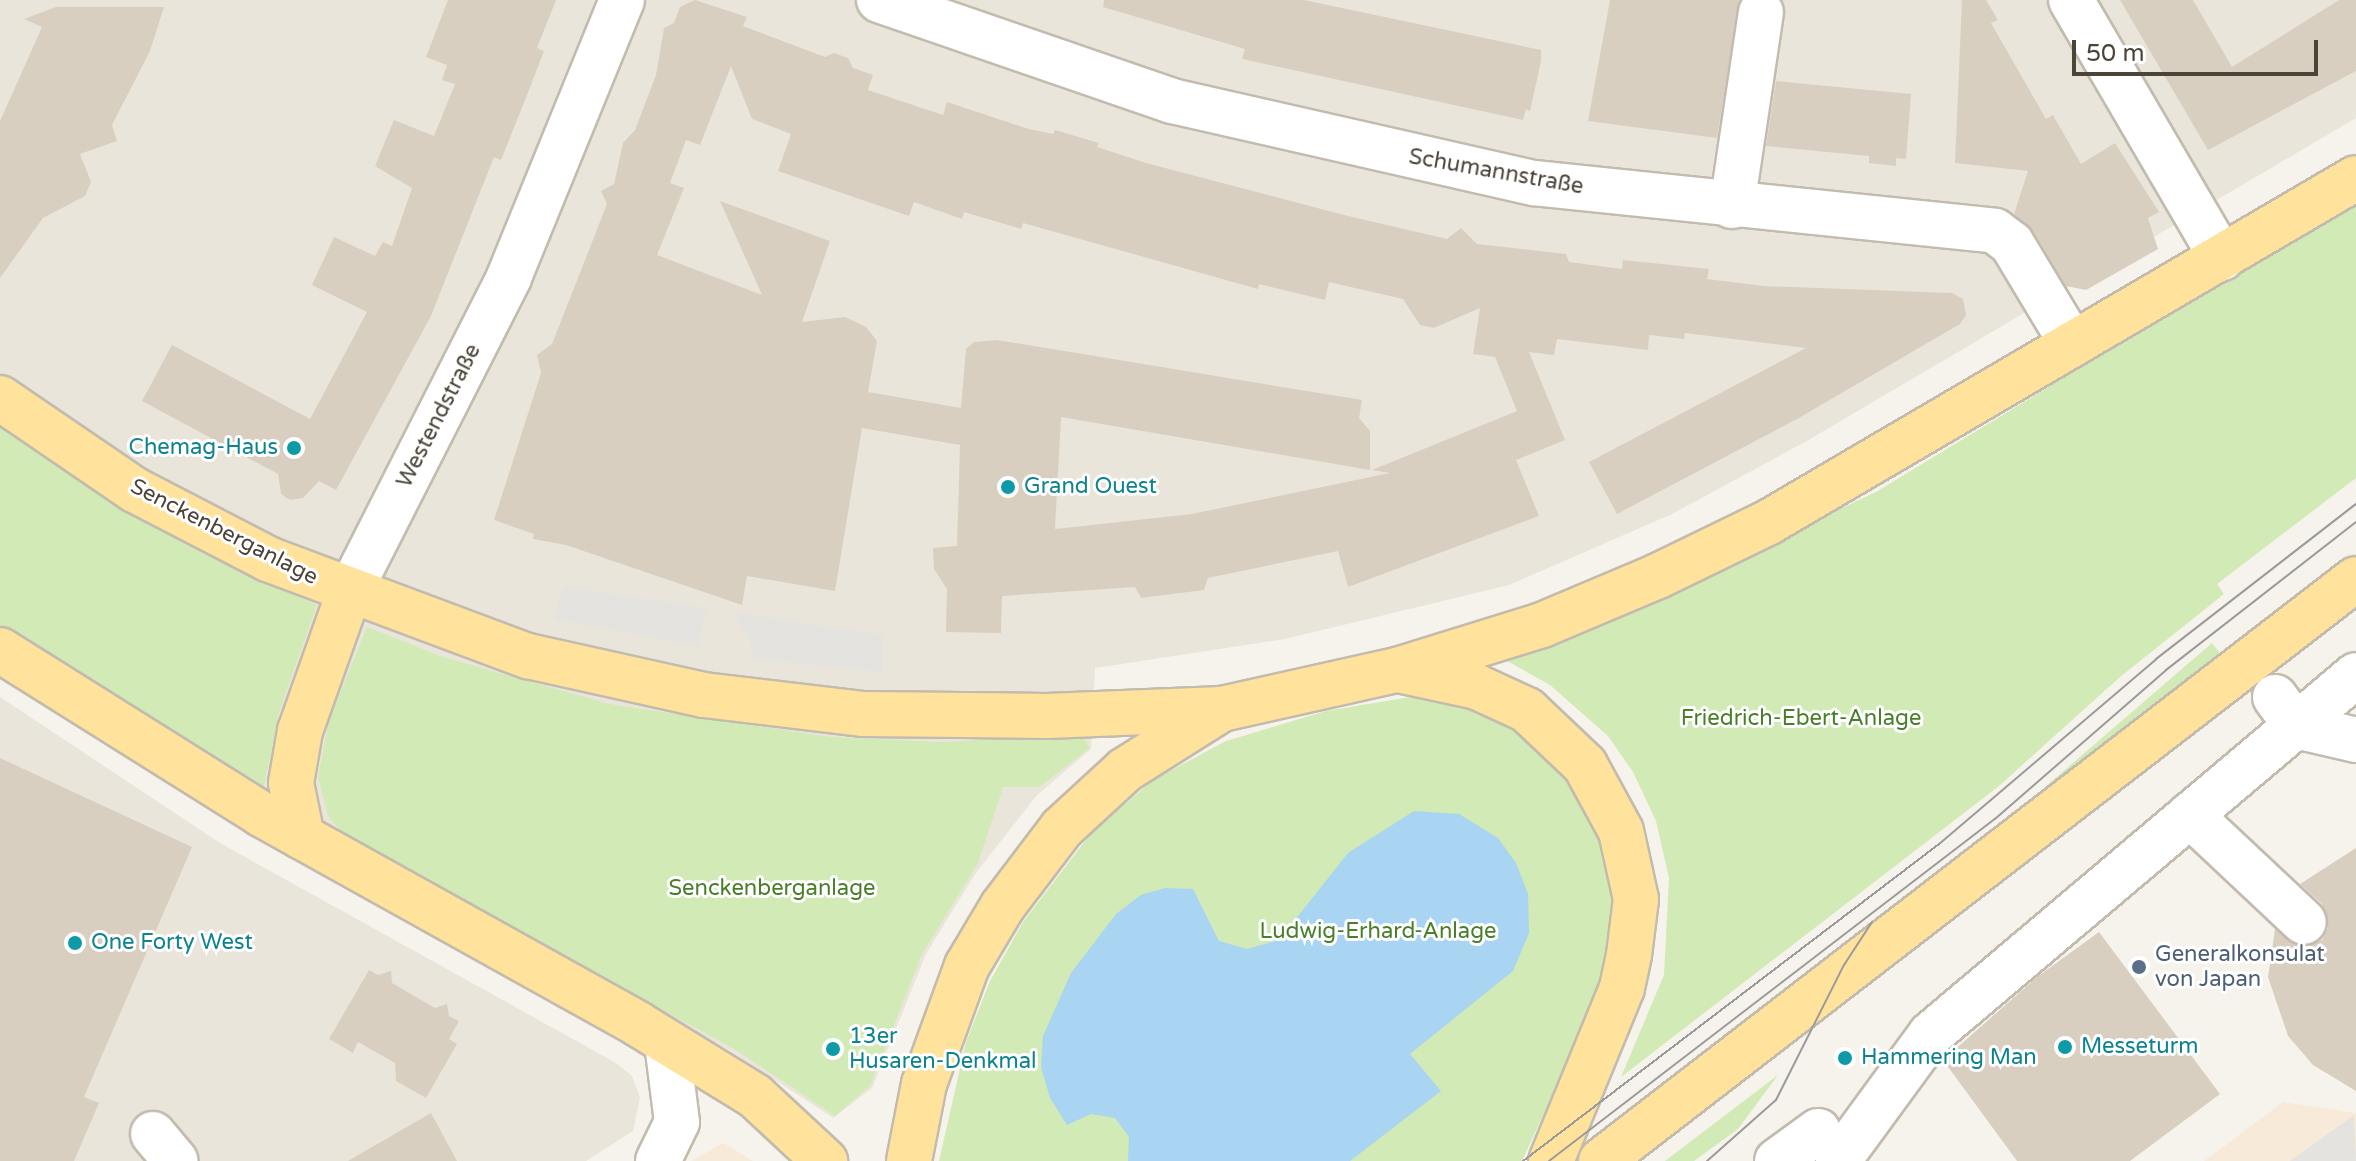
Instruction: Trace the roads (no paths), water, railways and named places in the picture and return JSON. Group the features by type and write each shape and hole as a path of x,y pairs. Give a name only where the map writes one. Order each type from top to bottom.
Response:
{"main road":[{"path":"909,1161 924,1084 947,1014 1002,907 1062,828 1098,792 1222,709 1397,670 1542,625 1672,570 1769,522 2356,178"},
{"name":"Senckenberganlage","path":"0,398 135,490 349,593 528,656 658,687 790,707 914,717 1222,709"},
{"path":"1601,1161 2356,579"},
{"name":"Westendstraße","path":"302,837 293,812 291,783 300,731 349,593"},
{"path":"0,650 302,837 755,1096 825,1161"},
{"path":"1397,670 1477,687 1527,710 1585,765 1621,831 1636,899 1629,955 1622,988 1551,1161"}],"street":[{"name":"Westendstraße","path":"349,593 509,277 622,0"},
{"name":"Schumannstraße","path":"879,0 1172,101 1534,183 1995,231 2012,244 2072,344"},
{"path":"2071,0 2222,258"},
{"path":"1732,206 1761,12"},
{"path":"1777,1161 1828,1146 1931,1034 2190,815 2285,712 2356,675"},
{"path":"2285,712 2356,740"},
{"path":"2190,815 2304,922"},
{"path":"658,1161 677,1122 667,1043"}],"water":[{"path":"1414,811 1459,814 1498,838 1516,863 1528,894 1529,933 1513,971 1410,1054 1441,1091 1350,1161 1128,1161 1129,1137 1115,1118 1091,1114 1067,1125 1050,1098 1041,1067 1043,1036 1071,973 1116,914 1141,895 1165,888 1193,889 1219,941 1247,949 1279,940 1348,853"}],"tram line":[{"path":"1523,1161 1939,844 2156,659 2356,504"},
{"path":"1549,1161 1996,818 2166,670 2356,522"},
{"path":"1707,1161 1776,1100 1844,965 1872,922"}],"place":[{"name":"Chemag-Haus","path":"294,448"},
{"name":"Grand Ouest","path":"1008,487"},
{"name":"One Forty West","path":"75,943"},
{"name":"Generalkonsulat von Japan","path":"2139,967"},
{"name":"Messeturm","path":"2065,1047"},
{"name":"13er Husaren-Denkmal","path":"833,1049"},
{"name":"Hammering Man","path":"1845,1058"}],"park label":[{"name":"Friedrich-Ebert-Anlage","path":"1801,719"},
{"name":"Ludwig-Erhard-Anlage","path":"1378,932"}]}
